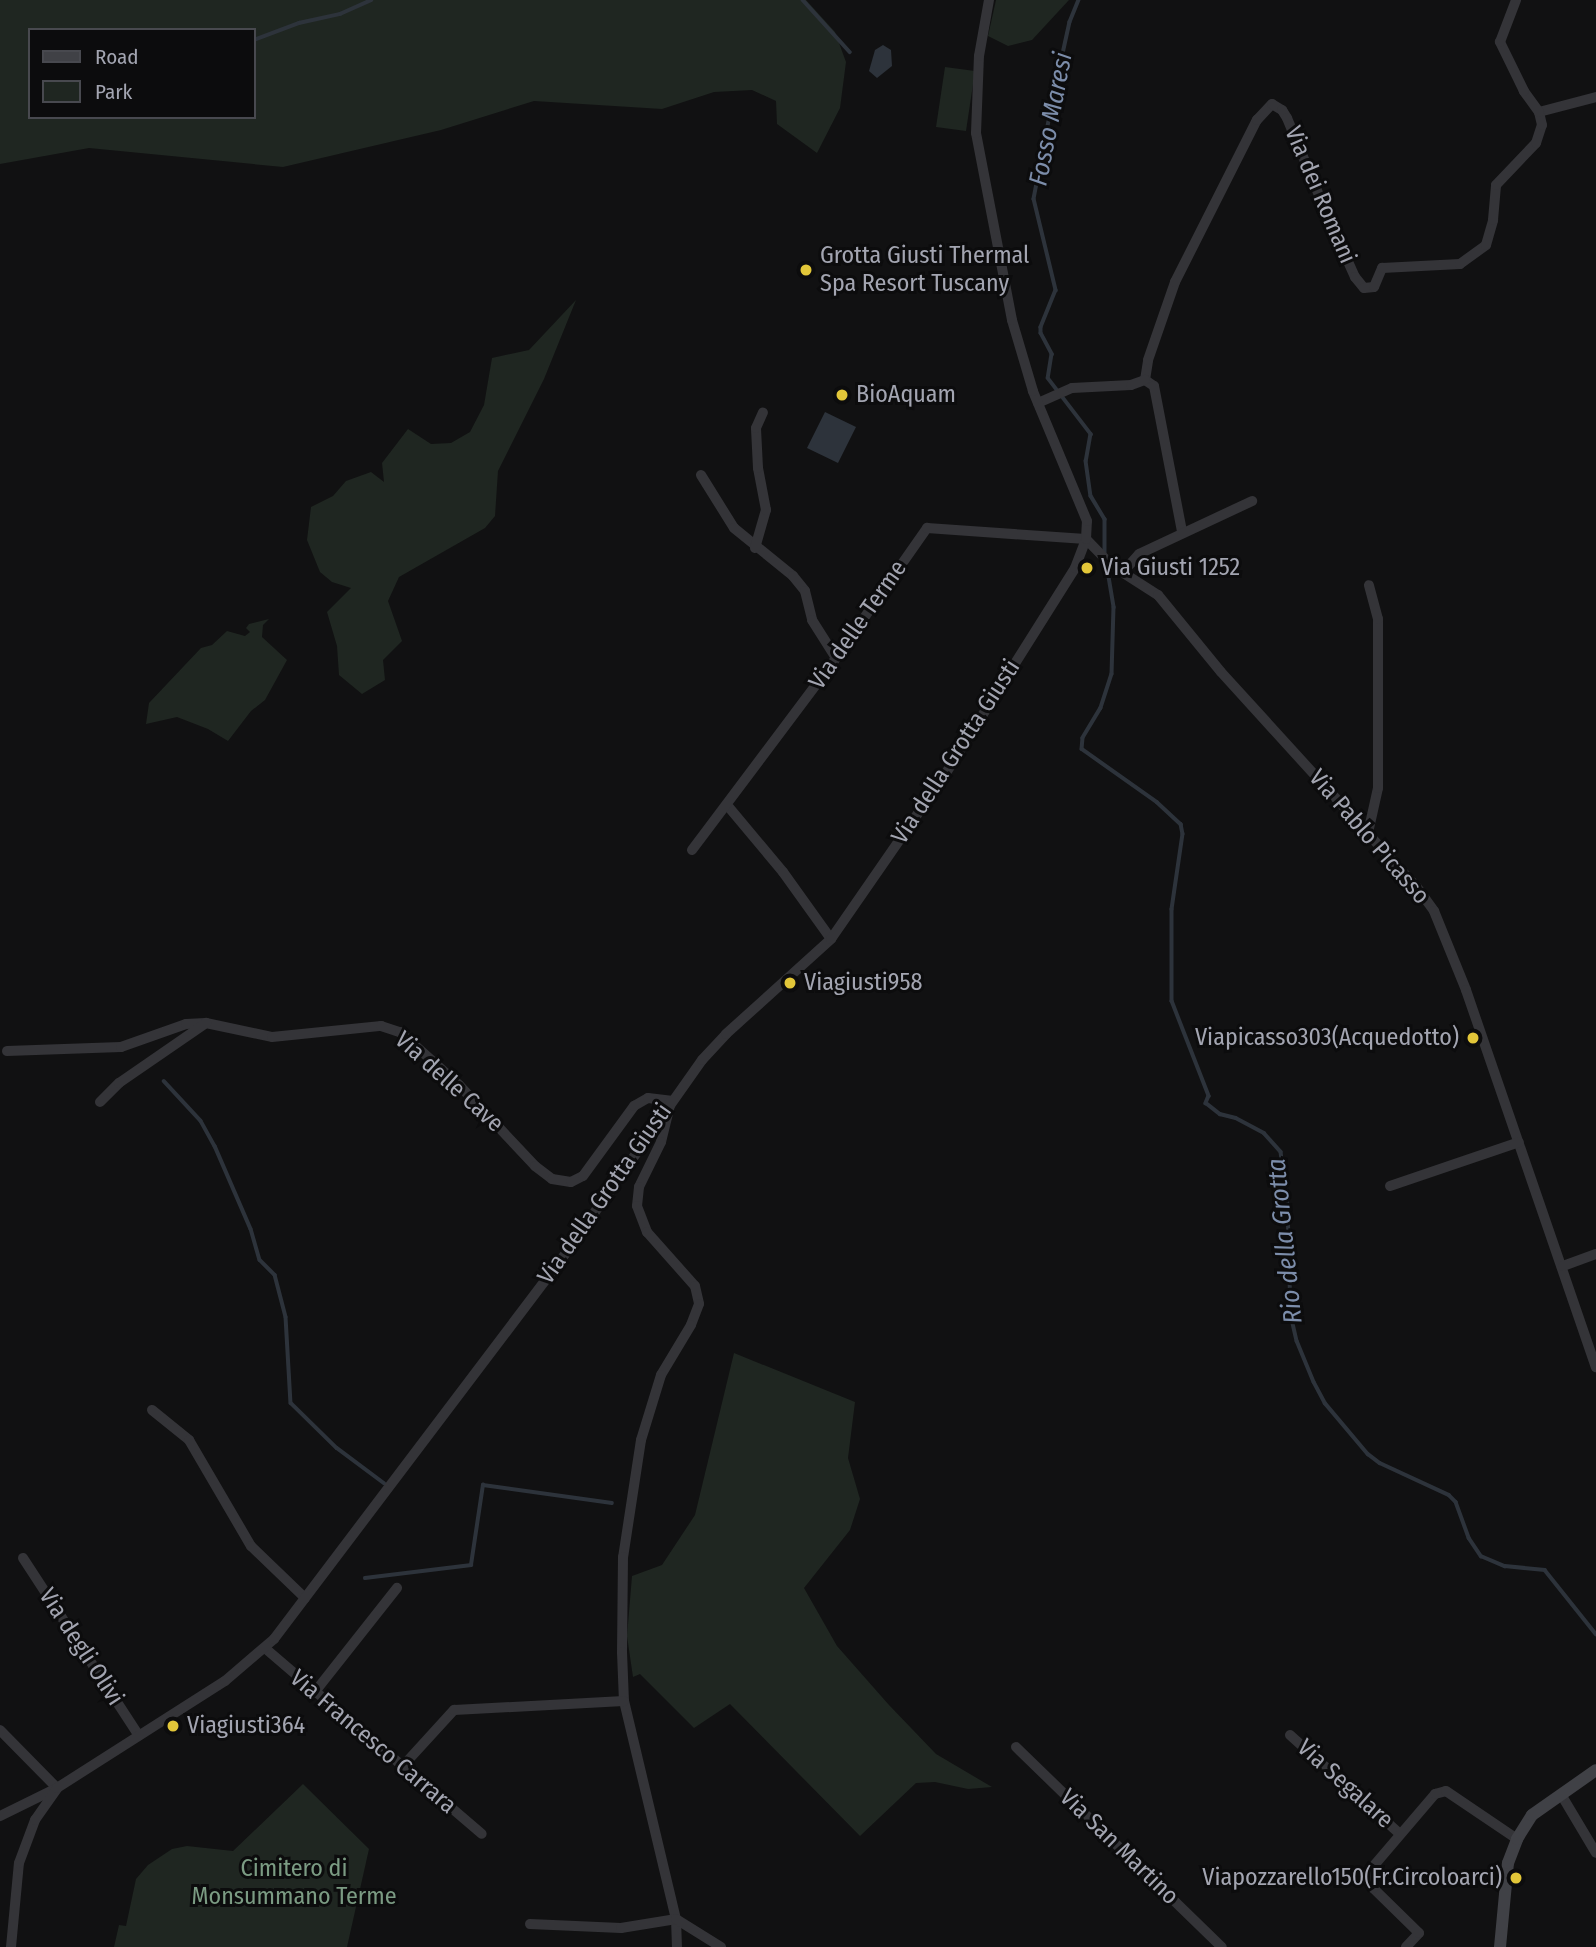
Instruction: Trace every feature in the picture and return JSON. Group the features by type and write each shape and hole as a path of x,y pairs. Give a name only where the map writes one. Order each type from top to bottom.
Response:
{"street":[{"path":"989,0 979,56 976,133 1012,320 1029,380 1087,521 1086,539"},
{"path":"1516,0 1500,42 1524,91 1539,112 1596,97"},
{"name":"Via dei Romani","path":"1146,380 1148,360 1175,282 1266,107 1277,105 1287,118 1355,277 1369,289 1378,281 1382,268 1410,269 1460,264 1486,245 1493,219 1496,185 1536,144 1542,125 1539,112"},
{"path":"1038,403 1072,388 1131,385 1146,380 1154,386 1182,533"},
{"path":"755,548 766,510 758,468 756,428 763,412"},
{"path":"701,475 734,528 755,548 793,576 805,591 812,620 836,658"},
{"path":"1123,572 1139,554 1252,501"},
{"name":"Via delle Terme","path":"692,850 836,658 927,528 1086,539"},
{"name":"Via Pablo Picasso","path":"1086,539 1111,565 1158,595 1221,673 1416,886 1444,932 1563,1266 1596,1367"},
{"name":"Via della Grotta Giusti","path":"11,1947 19,1863 35,1821 57,1788 226,1681 266,1649 573,1243 671,1101 726,1034 831,939 946,773 1075,568 1086,539"},
{"path":"1368,833 1378,788 1378,619 1369,585"},
{"path":"727,805 783,872 831,939"},
{"path":"100,1102 119,1083 206,1023"},
{"name":"Via delle Cave","path":"7,1051 111,1048 187,1024 206,1023 272,1037 381,1026 400,1032 488,1112 535,1166 558,1180 571,1182 583,1176 626,1115 642,1101 656,1097 671,1101"},
{"path":"671,1101 661,1142 639,1187 637,1206 647,1232 695,1286 699,1304 691,1325 661,1375 634,1475 622,1557 624,1701 676,1919 677,1947"},
{"path":"1390,1186 1519,1142"},
{"path":"1563,1266 1596,1254"},
{"path":"152,1410 189,1440 251,1546 305,1598"},
{"name":"Via degli Olivi","path":"23,1558 139,1736"},
{"path":"314,1693 397,1588"},
{"name":"Via Francesco Carrara","path":"266,1649 401,1768 482,1834"},
{"path":"401,1768 454,1710 624,1701"},
{"path":"0,1730 57,1788 0,1816"},
{"name":"Via Segalare","path":"1290,1735 1400,1833"},
{"name":"Via San Martino","path":"1016,1747 1222,1947"},
{"path":"1500,1947 1508,1863 1517,1839 1532,1815 1596,1770"},
{"path":"1406,1947 1419,1933 1373,1888 1365,1876 1435,1794 1442,1790 1517,1839"},
{"path":"1562,1796 1596,1853"},
{"path":"530,1924 621,1928 676,1919 721,1947"}],"green space":[{"path":"0,0 806,0 835,32 846,62 840,108 817,153 777,124 776,101 752,90 714,92 662,109 534,101 441,130 283,167 89,148 0,164"},
{"path":"996,0 1069,0 1032,40 1008,46 988,36"},
{"path":"945,67 975,71 966,131 936,127"},
{"path":"576,300 544,379 498,471 495,516 485,528 399,577 388,601 402,641 383,660 385,680 362,694 339,675 337,646 327,612 351,588 332,582 320,572 307,540 311,507 333,496 346,481 371,472 384,482 382,463 408,429 431,444 451,443 470,432 484,405 492,358 529,350"},
{"path":"269,619 263,625 262,637 287,660 265,700 251,711 228,741 208,729 177,717 146,724 149,703 201,648 212,645 227,631 245,636 250,632 246,628 249,624"},
{"path":"734,1353 855,1402 848,1458 860,1499 850,1530 804,1588 837,1646 889,1705 936,1754 992,1787 968,1789 935,1782 916,1783 860,1836 730,1704 694,1728 640,1674 633,1677 627,1636 632,1576 662,1565 695,1515"},
{"name":"Cimitero di Monsummano Terme","path":"303,1784 369,1849 347,1947 114,1947 119,1925 126,1926 136,1879 148,1865 172,1849 187,1846 233,1851"}],"shaded area":[{"path":"883,45 891,50 892,66 877,78 869,71 875,50"},
{"path":"825,412 856,427 838,463 807,448"}],"waterway":[{"path":"256,39 299,23 340,14 371,0"},
{"path":"803,0 850,52"},
{"name":"Fosso Maresi","path":"1079,0 1070,22 1034,199 1056,290 1041,327 1041,333 1052,354 1048,378 1091,434 1086,461 1091,496 1105,519 1105,554"},
{"name":"Rio della Grotta","path":"1107,565 1114,607 1112,674 1101,708 1083,738 1082,749 1157,802 1181,824 1183,834 1172,909 1172,1001 1209,1096 1206,1103 1220,1114 1236,1118 1264,1133 1281,1152 1288,1206 1291,1315 1297,1341 1314,1382 1325,1403 1368,1454 1380,1463 1449,1495 1456,1502 1469,1538 1481,1556 1505,1566 1545,1570 1596,1634"},
{"path":"164,1081 201,1121 215,1146 251,1229 260,1260 275,1275 286,1317 291,1403 337,1448 384,1483"},
{"path":"365,1578 471,1565 483,1485 612,1503"}],"place":[{"name":"Grotta Giusti Thermal Spa Resort Tuscany","path":"806,270"},
{"name":"BioAquam","path":"842,395"},
{"name":"Via Giusti 1252","path":"1087,568"},
{"name":"Viagiusti958","path":"790,983"},
{"name":"Viapicasso303(Acquedotto)","path":"1473,1038"},
{"name":"Viagiusti364","path":"173,1726"},
{"name":"Viapozzarello150(Fr.Circoloarci)","path":"1516,1878"}]}
